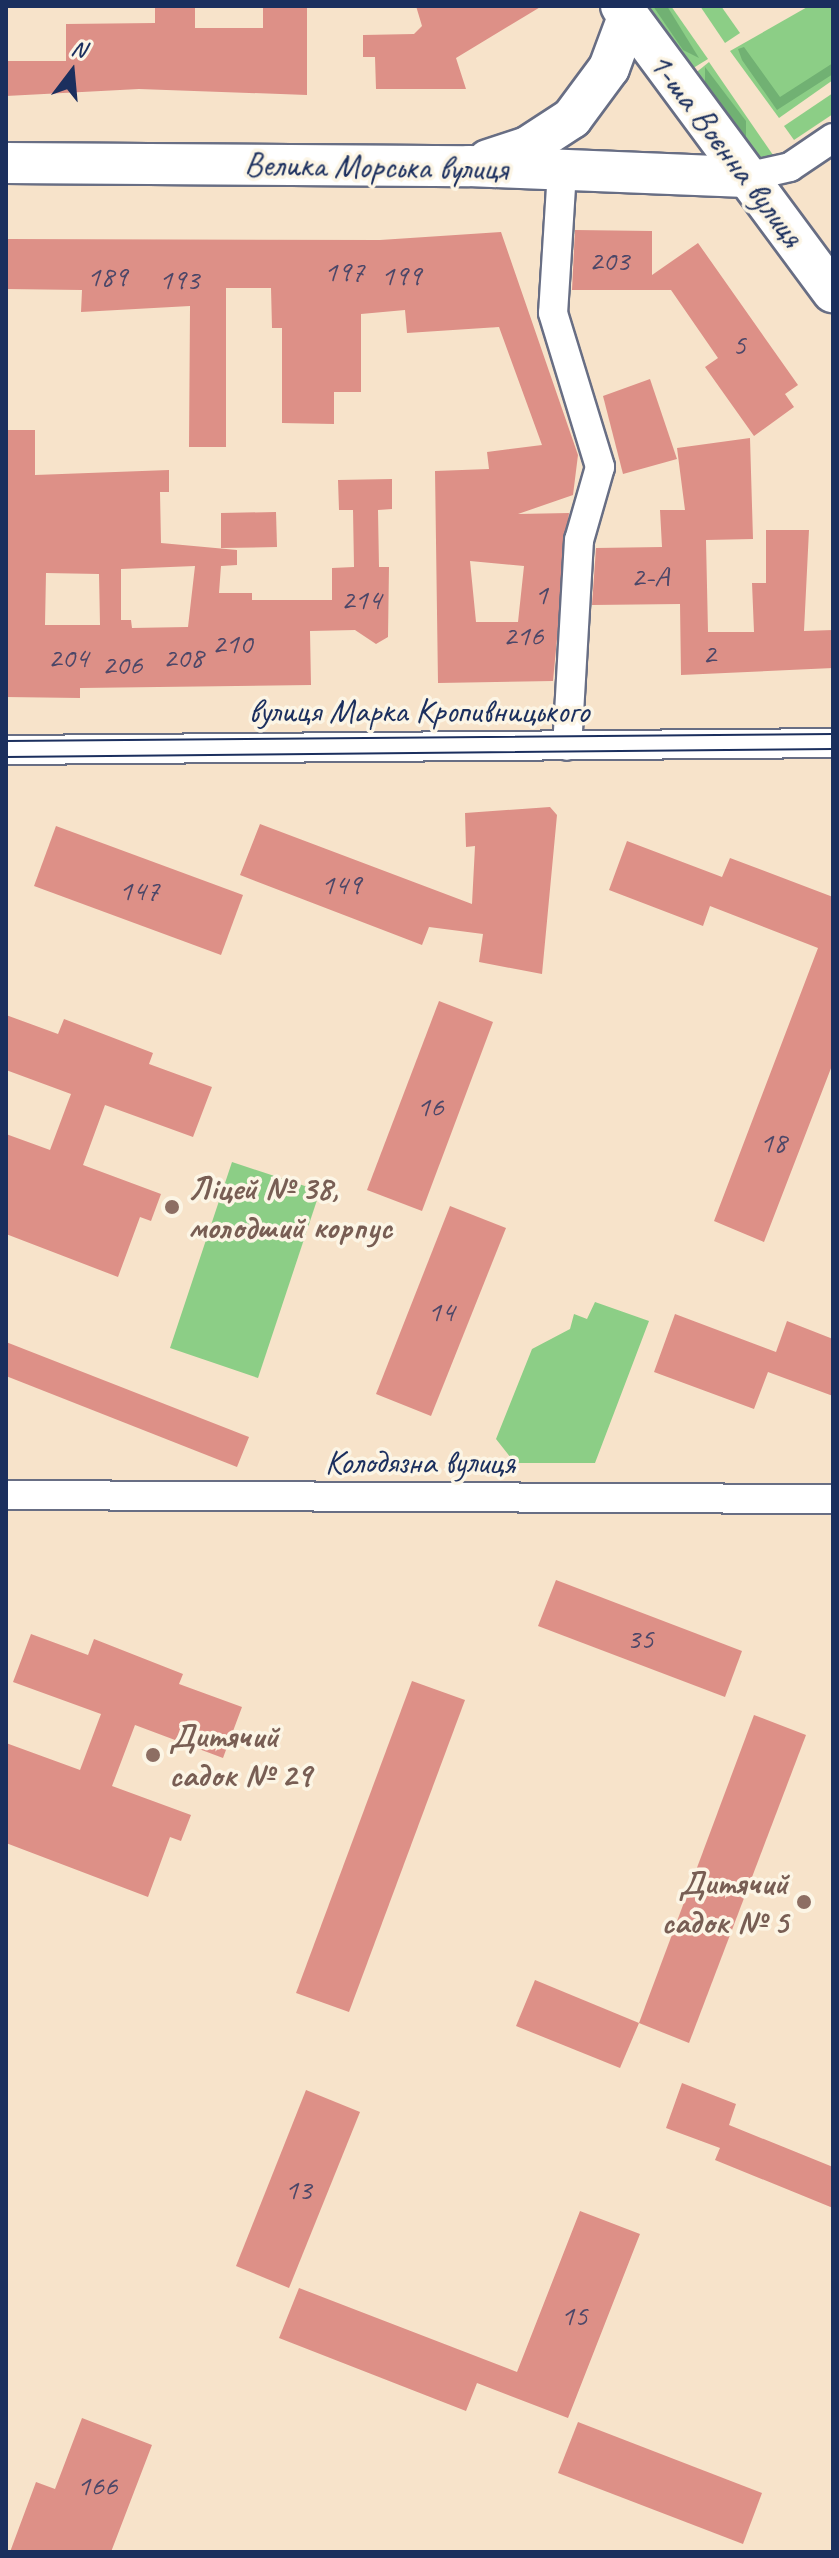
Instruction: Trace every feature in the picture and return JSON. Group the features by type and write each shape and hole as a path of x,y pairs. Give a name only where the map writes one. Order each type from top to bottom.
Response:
{"street":[{"path":"469,166 526,148 572,118 609,68 624,11"},
{"name":"1-ша Воєнна вулиця","path":"624,11 833,292"},
{"path":"746,177 790,167 833,138"},
{"name":"Велика Морська вулиця","path":"6,163 469,166 746,177"},
{"path":"562,171 553,313 600,467 579,540 567,746"},
{"name":"вулиця Марка Кропивницького","path":"6,750 833,743"},
{"name":"Колодязна вулиця","path":"6,1495 833,1499"}],"green space":[{"path":"642,6 671,6 708,59 690,70"},
{"path":"653,6 667,6 699,58 683,50"},
{"path":"700,6 721,6 740,33 725,43"},
{"path":"809,6 833,6 833,80 779,118 730,51"},
{"path":"744,47 780,97 833,63 833,74 777,110 742,60 738,49"},
{"path":"709,62 773,155 768,158 753,157 693,75"},
{"path":"705,67 746,121 746,138 705,84"},
{"path":"833,93 833,114 794,140 784,126"},
{"path":"232,1162 320,1191 258,1378 170,1348"},
{"path":"595,1302 649,1321 595,1463 515,1463 496,1439 532,1349 570,1329 574,1314 587,1319"}],"building":[{"path":"155,6 195,6 195,28 263,28 263,8 307,8 307,95 139,89 6,96 6,61 66,61 66,24 155,23"},
{"path":"416,6 542,6 456,58 466,89 376,89 375,57 363,57 363,35 414,34 422,26"},
{"path":"575,230 652,231 652,275 698,243 798,385 785,394 794,407 754,436 705,367 718,358 671,290 572,290"},
{"path":"501,232 578,455 573,495 518,514 569,513 553,681 438,683 435,471 489,469 487,452 542,445 499,327 407,333 405,310 361,314 361,392 334,392 334,424 282,423 282,328 272,328 271,288 226,288 226,447 189,447 190,306 81,312 82,290 6,289 6,239 380,240","holes":["470,561 524,566 518,622 476,622"]},
{"path":"650,379 677,459 623,474 603,396"},
{"path":"6,430 35,430 35,475 169,470 169,492 160,492 161,543 237,550 237,565 221,566 219,593 252,593 252,600 332,600 332,568 354,567 353,510 339,510 338,480 392,479 392,509 378,510 379,567 389,567 388,637 376,644 355,630 310,631 311,685 80,688 80,698 6,697","holes":["195,566 188,627 132,628 131,620 121,620 121,569","46,573 99,574 100,625 45,625"]},
{"path":"750,438 753,539 706,540 708,632 754,632 752,583 766,583 766,530 809,530 804,631 833,630 833,668 681,675 680,604 592,605 596,548 662,547 660,510 685,510 677,448"},
{"path":"276,512 277,547 221,548 221,513"},
{"path":"550,807 557,815 542,974 479,962 483,934 429,927 422,945 240,875 260,824 472,904 475,846 466,847 465,813"},
{"path":"56,826 243,895 221,955 34,886"},
{"path":"627,841 722,877 730,858 833,897 833,1063 764,1242 714,1221 818,948 710,906 703,926 609,890"},
{"path":"439,1001 493,1022 422,1211 367,1190"},
{"path":"6,1015 58,1034 64,1019 153,1053 149,1064 212,1087 193,1137 105,1105 83,1165 161,1194 151,1221 140,1217 118,1277 6,1234 6,1134 50,1150 71,1094 6,1070"},
{"path":"450,1206 506,1228 431,1416 376,1394"},
{"path":"675,1314 776,1352 787,1321 833,1339 833,1396 768,1372 754,1409 654,1372"},
{"path":"6,1342 249,1437 237,1467 6,1376"},
{"path":"556,1580 742,1651 725,1697 538,1626"},
{"path":"31,1634 88,1655 94,1639 183,1674 179,1684 242,1707 223,1758 135,1725 112,1786 191,1815 181,1841 170,1837 148,1897 6,1843 6,1743 80,1770 101,1714 13,1682"},
{"path":"412,1681 465,1700 349,2012 296,1993"},
{"path":"754,1715 806,1735 689,2043 639,2023"},
{"path":"535,1980 639,2023 620,2068 516,2026"},
{"path":"682,2083 736,2104 729,2125 833,2167 833,2208 715,2160 720,2148 666,2128"},
{"path":"306,2090 360,2112 289,2288 236,2266"},
{"path":"580,2211 640,2234 568,2418 477,2383 466,2411 279,2338 299,2288 517,2372"},
{"path":"82,2418 152,2445 111,2552 10,2552 36,2482 55,2489"},
{"path":"578,2422 762,2493 743,2544 558,2473"}],"tram line":[{"path":"6,741 833,734"},
{"path":"6,757 833,749"}],"place":[{"name":"Ліцей № 38, молодший корпус","path":"172,1207"},
{"name":"Дитячий садок № 29","path":"153,1755"},
{"name":"Дитячий садок № 5","path":"804,1902"}]}
